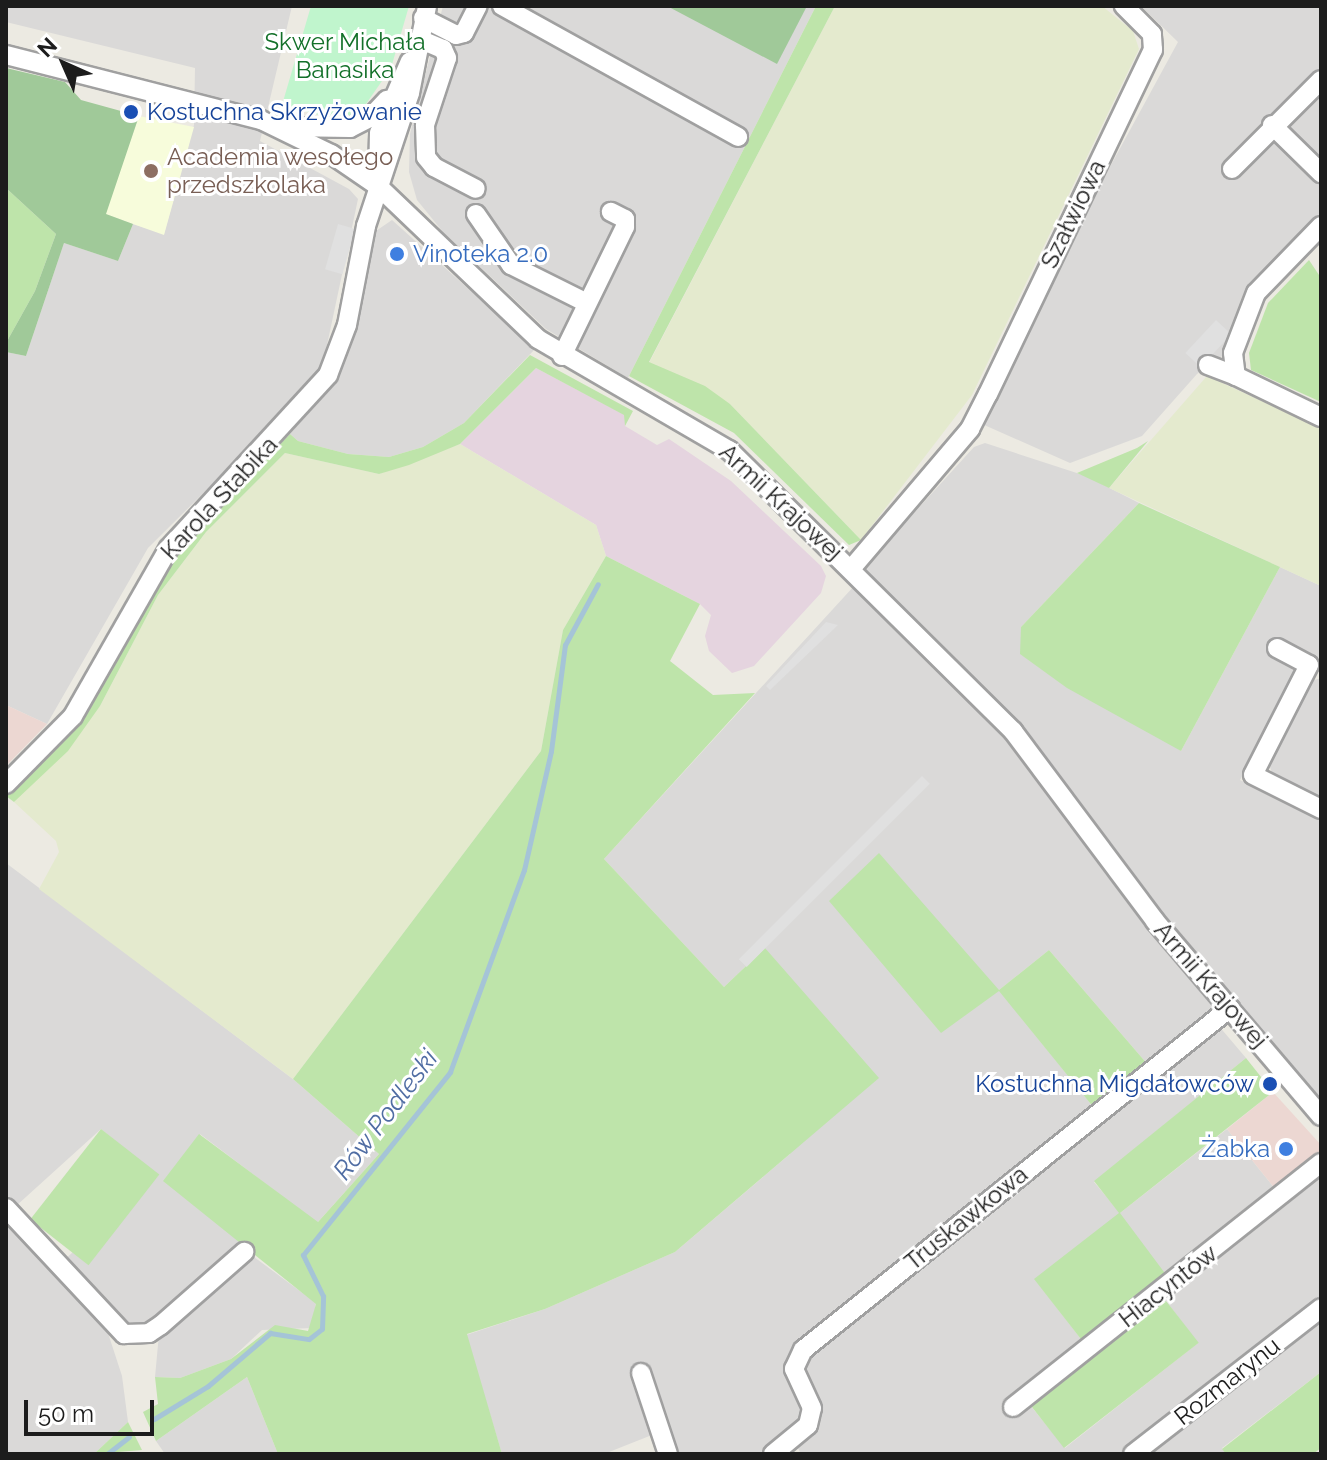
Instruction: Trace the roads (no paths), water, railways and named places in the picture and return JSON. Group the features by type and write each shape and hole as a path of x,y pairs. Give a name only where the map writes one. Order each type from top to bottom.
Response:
{"street":[{"path":"379,187 378,137 394,92 418,42 425,12 456,35 464,33 478,6"},
{"path":"502,6 738,137"},
{"name":"Szałwiowa","path":"851,569 970,429 1153,50 1152,34 1124,6"},
{"path":"418,42 443,49 447,58 425,125 426,157 476,189"},
{"name":"Karola Stabika","path":"6,783 73,716 169,548 328,375 339,354 352,279 410,93 418,42"},
{"name":"Armii Krajowej","path":"6,55 278,126 379,187 507,315 562,356 729,450 1021,740 1155,921 1321,1116"},
{"path":"1232,169 1272,125 1321,80"},
{"path":"278,126 350,128 370,118 394,92"},
{"path":"1272,125 1321,173"},
{"path":"562,356 585,302 625,227 625,219 611,212"},
{"path":"476,214 511,265 585,302"},
{"path":"1236,376 1233,353 1256,293 1321,226"},
{"path":"1208,365 1321,417"},
{"path":"1277,648 1309,665 1253,775 1321,809"},
{"name":"Truskawkowa","path":"773,1454 808,1425 812,1408 794,1369 803,1350 1230,1008"},
{"name":"Hiacyntów","path":"1013,1407 1321,1163"},
{"path":"6,1208 124,1334 149,1333 161,1325 244,1252"},
{"name":"Rozmarynu","path":"1133,1454 1321,1308"},
{"path":"641,1373 668,1454"}],"waterway":[{"name":"Rów Podleski","path":"154,1419 208,1386 270,1333 309,1339 322,1329 323,1296 303,1255 450,1072 524,870 551,751 565,645 598,584"},
{"name":"Rów Podleski","path":"107,1454 129,1437"}],"place":[{"name":"Kostuchna Skrzyżowanie","path":"131,112"},
{"name":"Academia wesołego przedszkolaka","path":"151,171"},
{"name":"Vinoteka 2.0","path":"397,254"},
{"name":"Kostuchna Migdałowców","path":"1270,1084"},
{"name":"Żabka","path":"1286,1149"}],"park label":[{"name":"Skwer Michała Banasika","path":"345,56"}]}
